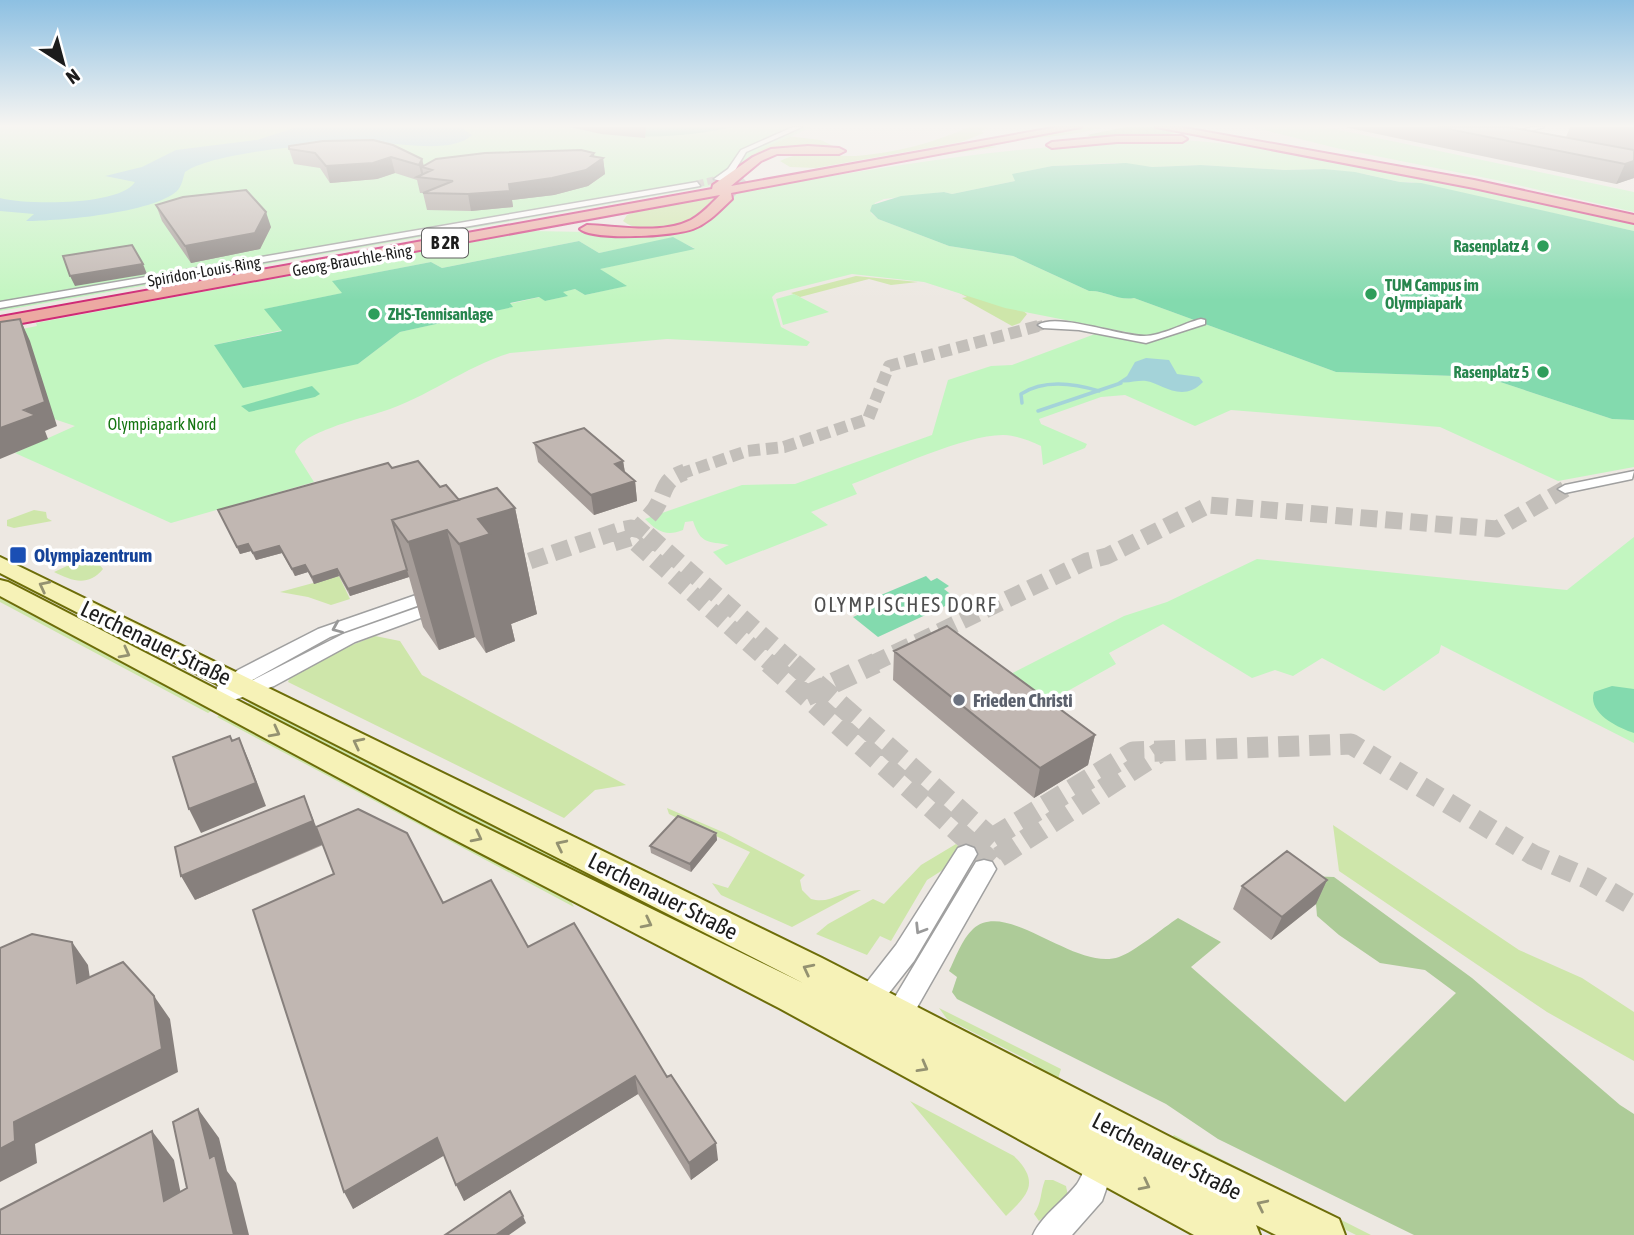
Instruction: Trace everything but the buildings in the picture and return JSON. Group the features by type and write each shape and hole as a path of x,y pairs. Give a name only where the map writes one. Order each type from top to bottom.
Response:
{"highway":[{"path":"516,230 679,229 696,223 720,188 726,185"},
{"name":"Georg-Brauchle-Ring","path":"0,321 732,185"},
{"name":"Georg-Brauchle-Ring","path":"163,291 765,185"},
{"path":"1477,185 1634,216"},
{"path":"1488,185 1634,216"},
{"path":"1510,185 1634,216"},
{"path":"632,209 621,215 619,222 626,227 649,231"}],"main road":[{"name":"Lerchenauer Straße","path":"0,564 232,690 868,1019 1107,1146 1323,1235"},
{"name":"Lerchenauer Straße","path":"0,587 232,690"},
{"name":"Lerchenauer Straße","path":"1107,1146 1238,1235"}],"street":[{"name":"Spiridon-Louis-Ring","path":"0,305 693,185"},
{"path":"1043,325 1079,327 1146,340 1201,322"},
{"path":"1565,489 1633,477"},
{"path":"452,594 330,647 267,682 232,690 324,633 385,609 452,594"},
{"path":"376,628 385,619 385,609"},
{"path":"868,1019 975,861"},
{"path":"1049,1235 1072,1214 1091,1190 1107,1146"}],"green space":[{"path":"0,185 718,185 717,185 0,311"},
{"name":"Olympiapark Nord","path":"783,185 997,185 952,194 944,192 884,199 875,203 871,213 878,219 949,246 1013,256 1089,291 1134,298 1336,372 1485,377 1612,419 1634,420 1634,467 1558,481 1440,427 1231,410 1195,426 1125,395 1101,397 1039,419 1041,424 1087,444 1085,448 1043,465 1041,446 1014,436 988,436 950,446 852,484 857,494 811,512 828,525 726,565 713,552 729,545 702,538 693,521 685,522 683,530 672,533 662,532 654,527 645,519 742,485 795,484 932,435 948,380 991,366 1012,365 1095,334 1155,342 1146,336 1005,308 924,282 852,274 776,293 772,297 781,327 810,342 807,346 667,339 510,353 477,366 398,406 333,427 308,439 299,445 295,452 314,482 171,523 15,453 75,426 54,419 17,330 37,326 36,323 531,231 647,233 705,222 733,196 731,194","holes":["673,238 694,248 599,269 625,286 585,295 575,289 562,292 567,296 545,301 540,297 509,304 512,307 400,332 358,364 214,345 282,330 265,309 343,293 333,281 431,262 442,268 579,241 599,253"]},
{"name":"TUM Campus im Olympiapark","path":"997,185 1428,185 1634,231 1634,420 1612,419 1485,377 1336,372 1134,298 1089,291 1013,256 949,246 878,219 870,211 872,205 901,196 944,192 952,194"},
{"name":"Olympiapark Nord","path":"1423,185 1464,185 1634,221 1634,231"},
{"path":"1516,185 1599,185 1634,192 1634,212"},
{"path":"718,198 696,219 677,227 658,230 638,228 623,221 627,215 635,212"},
{"name":"ZHS-Tennisanlage","path":"673,237 695,249 600,269 627,286 585,295 575,289 563,292 568,296 545,301 539,297 510,303 513,307 400,332 358,364 243,388 214,345 282,331 264,309 342,293 332,281 431,262 442,268 579,241 599,253"},
{"path":"911,267 1027,314 1020,323 1012,326 962,298 967,297"},
{"path":"856,276 918,282 891,285 869,279 800,297 791,293"},
{"path":"794,294 829,312 783,325 776,299"},
{"path":"312,386 320,394 315,397 249,412 241,406"},
{"path":"34,510 46,512 47,518 52,521 14,528 7,526 7,520"},
{"path":"1634,537 1634,743 1441,645 1439,653 1384,691 1322,658 1293,676 1275,670 1252,678 1163,624 1109,653 1116,664 1032,711 995,682 1124,616 1167,602 1257,559 1567,590"},
{"path":"99,564 103,569 92,578 80,581 54,572 67,566"},
{"path":"339,576 350,599 331,605 280,592"},
{"path":"926,576 931,581 937,578 949,586 944,589 958,600 878,637 853,617 869,610 862,603"},
{"path":"0,598 213,710 208,713 0,602"},
{"path":"375,636 400,641 422,675 626,785 595,790 564,818 288,682 290,677 334,652"},
{"path":"1612,686 1634,689 1634,733 1612,723 1595,707 1594,692"},
{"path":"254,701 793,974 790,978 573,869 556,868 253,712 248,703"},
{"path":"221,714 567,895 574,907 217,717"},
{"path":"667,808 725,833 805,875 800,880 802,890 811,899 831,899 861,890 792,927 721,895 712,883 728,888 750,852 669,814"},
{"path":"1333,825 1519,950 1582,978 1634,1012 1634,1061 1547,1012 1339,871"},
{"path":"956,844 968,854 927,880 891,941 880,936 867,955 816,934 828,924 873,899 884,904 921,865"},
{"path":"1277,875 1334,877 1472,978 1620,1105 1634,1114 1634,1235 1414,1235 1218,1139 1166,1104 957,999 952,992 957,977 949,971 959,949 973,929 987,922 1004,922 1023,928 1082,955 1101,959 1125,954 1178,918 1221,942 1191,967 1345,1102 1456,993 1425,970 1380,963 1339,935 1317,916 1316,904"},
{"path":"939,1008 1061,1069 1056,1085 1032,1062 947,1019"},
{"path":"910,1101 1014,1156 1022,1165 1027,1173 1028,1188 1021,1201 1006,1216"},
{"path":"1174,1135 1371,1235 1356,1235 1170,1141"},
{"path":"1045,1180 1053,1180 1066,1186 1068,1196 1039,1221 1034,1214"}],"water":[{"path":"132,185 181,185 177,191 165,199 105,214 26,221 34,214 0,211 0,198 30,202 72,202 111,196"},
{"path":"1146,358 1169,360 1177,374 1199,377 1203,382 1195,388 1180,392 1146,381 1118,382 1127,376 1135,362"}],"waterway":[{"path":"1098,391 1121,383"},
{"path":"1022,403 1021,394 1049,384 1069,384 1098,391"},
{"path":"1038,411 1098,391"}],"tunnel":[{"path":"727,196 738,185"},
{"path":"680,474 747,451 784,447 868,419 889,366 1042,325"},
{"path":"1035,327 1043,325"},
{"path":"638,530 655,509 668,482 685,472"},
{"path":"872,664 1087,561 1107,556 1209,505 1497,529 1565,489"},
{"path":"506,569 621,530 638,530"},
{"path":"633,535 638,530"},
{"path":"638,530 644,531 795,664"},
{"path":"614,543 630,538 771,664"},
{"path":"769,663 976,848"},
{"path":"793,663 822,689"},
{"path":"822,689 876,663"},
{"path":"806,696 822,689"},
{"path":"822,689 992,838"},
{"path":"992,838 1133,752 1351,744 1533,855 1588,879 1634,906"},
{"path":"1007,852 1160,752"},
{"path":"976,848 992,838"},
{"path":"992,838 1007,852"},
{"path":"966,854 976,848"},
{"path":"976,848 992,862"},
{"path":"999,857 1007,852"}],"place":[{"name":"Rasenplatz 4","path":"1543,246"},
{"name":"TUM Campus im Olympiapark","path":"1371,294"},
{"name":"ZHS-Tennisanlage","path":"374,314"},
{"name":"Rasenplatz 5","path":"1543,372"},
{"name":"Olympiazentrum","path":"18,555"},
{"name":"Frieden Christi","path":"959,700"}],"district":[{"name":"OLYMPISCHES DORF","path":"906,605"}]}
